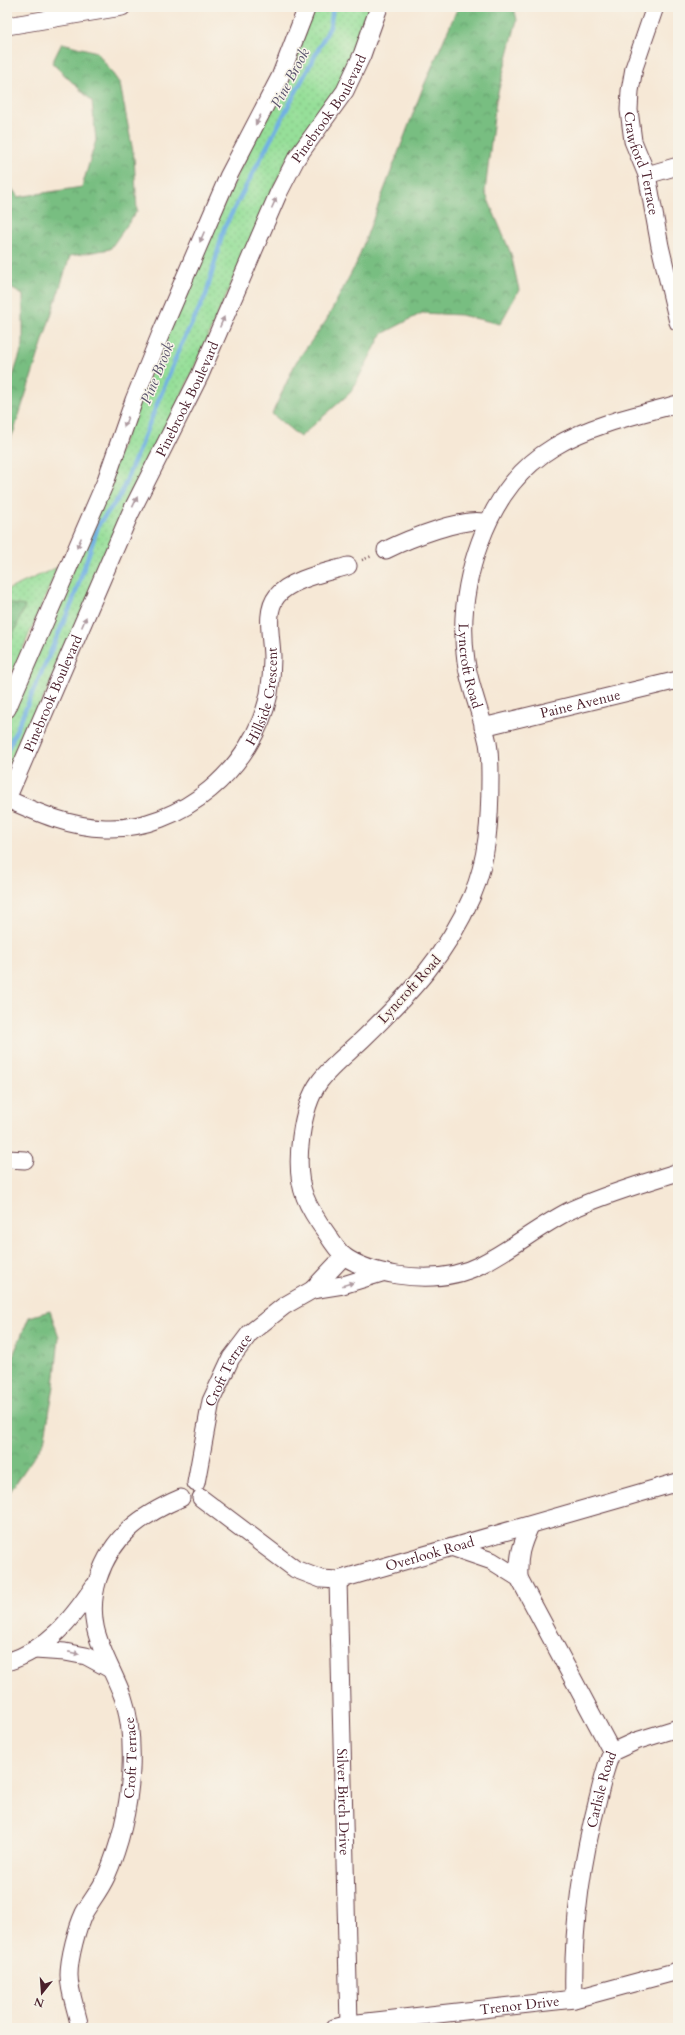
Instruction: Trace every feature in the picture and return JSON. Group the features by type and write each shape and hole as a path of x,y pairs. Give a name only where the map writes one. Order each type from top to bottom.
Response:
{"street":[{"path":"7,26 122,7"},
{"path":"7,709 105,483 134,400 228,177 280,77 307,7"},
{"name":"Pinebrook Boulevard","path":"7,799 130,514 200,375 283,182 303,148 345,91 362,55 379,7"},
{"name":"Crawford Terrace","path":"655,7 634,68 630,91 629,110 633,141 646,175 660,246 678,322"},
{"path":"646,175 678,166"},
{"name":"Lyncroft Road","path":"678,404 601,425 581,432 555,446 531,464 509,486 497,502 487,523 476,553 468,582 464,615 466,660 471,687 488,744 490,769 488,835 481,871 472,896 446,947 430,969 396,1006 320,1081 309,1102 300,1144 299,1164 304,1196 321,1225 344,1256 358,1264 382,1273 428,1277 457,1274 479,1266 540,1227 570,1211 678,1172"},
{"path":"386,550 436,530 479,520 487,523"},
{"name":"Hillside Crescent","path":"7,799 36,812 75,825 105,828 136,826 162,819 192,801 218,783 236,763 255,734 264,713 272,674 270,615 276,596 289,586 348,566"},
{"name":"Paine Avenue","path":"483,727 678,680"},
{"path":"7,1159 25,1160"},
{"name":"Croft Terrace","path":"80,2028 69,1976 72,1951 84,1915 105,1878 120,1842 125,1822 131,1770 130,1730 123,1698 98,1643 94,1621 93,1608 98,1581 112,1547 126,1532 142,1519 181,1498 186,1503 193,1504 198,1490 211,1401 231,1358 250,1333 284,1306 312,1290 344,1256"},
{"name":"Croft Terrace","path":"312,1290 343,1285 382,1273"},
{"name":"Overlook Road","path":"198,1490 213,1509 295,1569 321,1579 338,1580 454,1548 678,1482"},
{"name":"Carlisle Road","path":"530,1526 520,1548 518,1560 519,1578 612,1752 594,1813 585,1854 574,1937 574,1999"},
{"name":"Carlisle Road","path":"454,1548 492,1561 519,1578"},
{"name":"Silver Birch Drive","path":"338,1580 342,2026"},
{"path":"7,1662 35,1650 75,1614 98,1581"},
{"path":"35,1650 65,1652 86,1656 110,1669"},
{"path":"612,1752 636,1741 678,1728"},
{"name":"Trenor Drive","path":"342,2026 574,1999 678,1971"}],"path":[{"path":"348,566 386,550"}],"green space":[{"path":"314,7 371,7 347,77 286,160 173,415 7,778 7,723 67,585 168,327"},
{"path":"458,7 514,7 517,20 496,100 485,192 511,254 519,290 500,324 461,315 422,313 382,334 351,392 300,437 272,414 296,362 326,321 356,264 422,90"},
{"path":"62,43 97,52 120,84 134,157 137,211 110,249 70,256 14,431 7,447 7,395 23,345 23,295 7,286 7,181 18,197 82,187 96,140 92,101 52,63"},
{"path":"58,567 7,686 7,590"},
{"path":"7,603 25,606 7,649"},
{"path":"50,1311 59,1337 54,1386 44,1442 7,1496 7,1370 29,1317"}],"waterway":[{"name":"Pine Brook","path":"7,751 72,603 99,524 120,496 181,345 206,295 224,228 330,27 333,7"}]}
